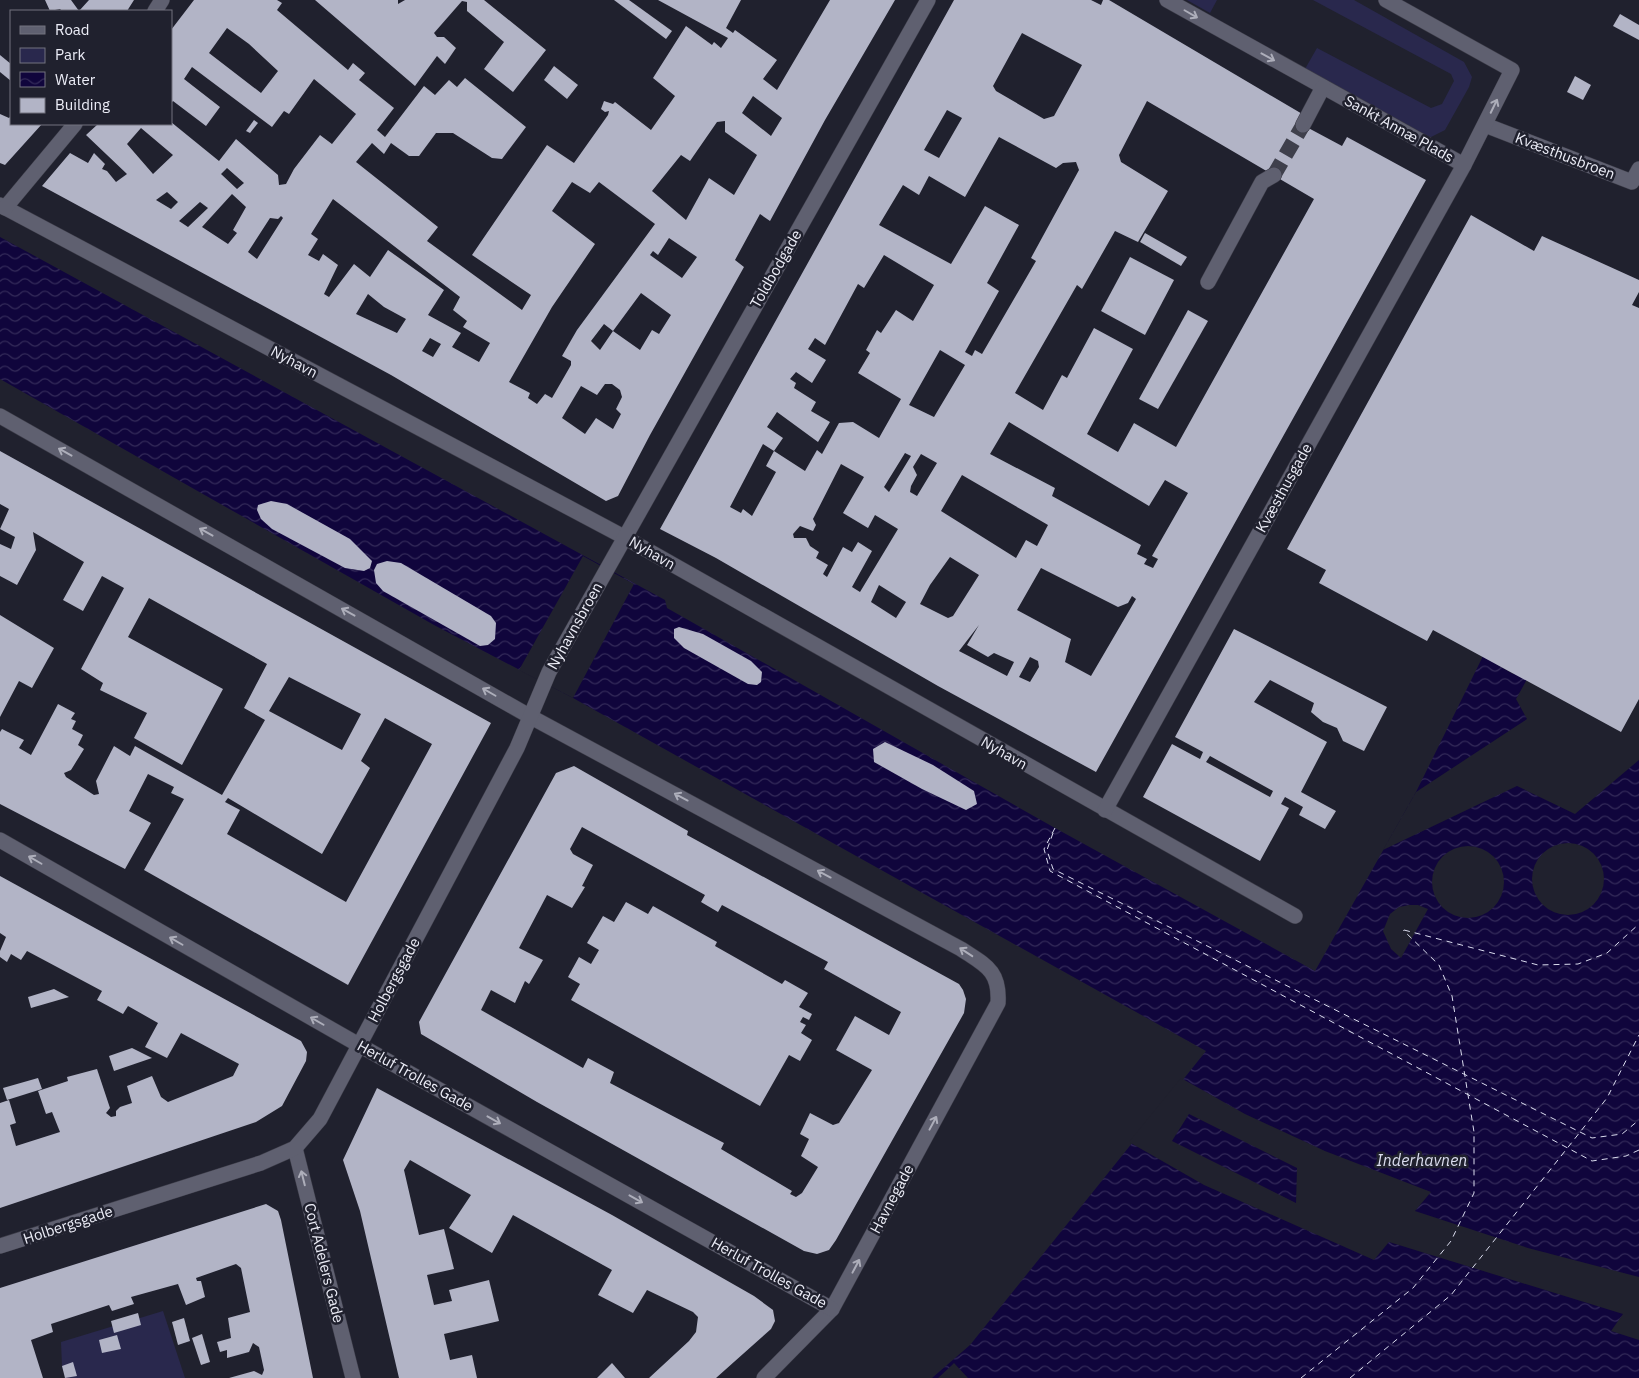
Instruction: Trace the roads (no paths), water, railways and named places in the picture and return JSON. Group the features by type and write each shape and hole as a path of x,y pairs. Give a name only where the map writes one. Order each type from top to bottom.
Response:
{"street":[{"name":"Toldbodgade","path":"624,538 928,0"},
{"name":"Sankt Annæ Plads","path":"1167,0 1464,165 1512,70 1386,0"},
{"path":"1303,125 1323,87"},
{"name":"Kvæsthusbroen","path":"1484,124 1632,182 1639,169"},
{"path":"3,207 74,125"},
{"name":"Kvæsthusgade","path":"1104,810 1464,165"},
{"path":"1208,282 1262,182 1274,175"},
{"name":"Nyhavn","path":"3,207 624,538 1295,916"},
{"path":"0,416 531,717"},
{"name":"Nyhavnsbroen","path":"531,717 544,683 624,538"},
{"name":"Havnegade","path":"531,717 961,948 990,968 999,986 998,1003 832,1309 764,1378"},
{"name":"Holbergsgade","path":"0,1246 261,1163 295,1148 320,1119 360,1046 517,748 531,717"},
{"name":"Herluf Trolles Gade","path":"0,840 360,1046 832,1309"},
{"name":"Cort Adelers Gade","path":"295,1148 353,1378"}],"water":[{"name":"Inderhavnen","path":"0,237 665,600 667,608 1055,828 1315,971 1416,792 1484,654 1513,674 1515,671 1639,651 1639,1378 932,1378 970,1345 1206,1051 573,698 434,625 0,379"}],"tunnel":[{"path":"1274,175 1303,125"}]}
